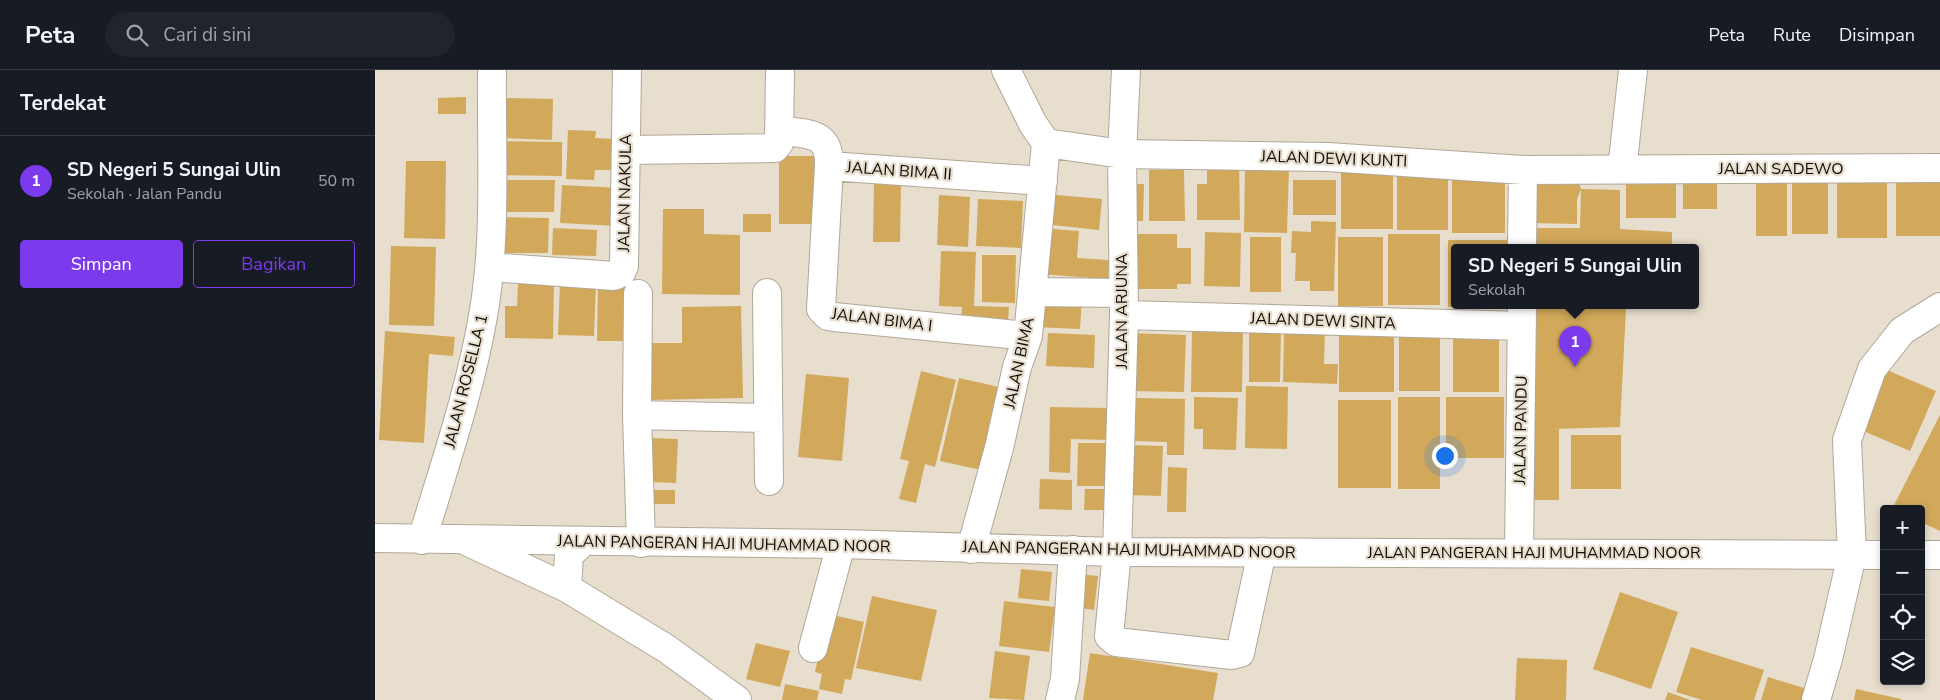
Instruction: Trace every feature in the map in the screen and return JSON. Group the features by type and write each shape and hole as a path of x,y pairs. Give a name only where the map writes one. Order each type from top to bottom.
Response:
{"street":[{"name":"JALAN ROSELLA 1","path":"422,540 474,362 483,316 490,267 492,70"},
{"name":"JALAN NAKULA","path":"490,267 614,276 621,273 624,266 627,70"},
{"path":"625,150 775,148 779,143 780,70"},
{"path":"1006,70 1033,124 1046,143"},
{"name":"JALAN ARJUNA","path":"1126,70 1122,154 1123,304 1117,552 1109,631 1111,640 1232,655 1240,653 1262,552"},
{"path":"1622,170 1633,70"},
{"name":"JALAN BIMA II","path":"779,130 817,136 823,140 830,152 829,166 1043,181"},
{"name":"JALAN DEWI KUNTI","path":"1046,143 1122,154 1328,157 1523,170 1622,170"},
{"name":"JALAN BIMA","path":"971,549 1007,414 1017,367 1028,336 1046,143"},
{"name":"JALAN BIMA I","path":"829,166 821,309 823,313 834,317 1028,336"},
{"name":"JALAN SADEWO","path":"1622,170 1940,168"},
{"path":"1522,244 1523,170"},
{"name":"JALAN DEWI SINTA","path":"1032,292 1123,304 1522,316"},
{"path":"767,293 769,481"},
{"path":"638,294 637,415 641,543"},
{"path":"1815,700 1828,659 1852,555 1847,440 1872,369 1902,332 1940,306"},
{"name":"JALAN PANDU","path":"1519,553 1522,316"},
{"path":"637,415 768,418"},
{"name":"JALAN PANGERAN HAJI MUHAMMAD NOOR","path":"375,538 466,541 841,544 1117,552 1880,555"},
{"path":"466,541 567,588 667,649 737,700"},
{"path":"567,588 569,555 584,541"},
{"path":"813,648 841,544"},
{"path":"1060,700 1065,680 1073,550"},
{"path":"1925,555 1940,555"}],"building":[{"path":"466,97 466,114 438,114 438,98"},
{"path":"502,98 553,99 552,140 502,138"},
{"path":"568,130 596,131 595,138 614,139 613,170 595,170 594,180 566,179"},
{"path":"498,141 562,142 562,176 497,175"},
{"path":"779,156 814,156 814,224 779,224"},
{"path":"406,161 446,161 445,239 404,238"},
{"path":"1207,164 1239,164 1240,220 1197,220 1197,184 1207,184"},
{"path":"1245,166 1289,167 1287,233 1244,232"},
{"path":"1149,170 1184,170 1185,221 1149,221"},
{"path":"1341,170 1393,170 1393,229 1341,229"},
{"path":"1397,173 1448,173 1448,230 1397,230"},
{"path":"1683,173 1717,173 1717,209 1683,209"},
{"path":"1452,174 1505,174 1505,233 1452,233"},
{"path":"1837,174 1887,174 1887,238 1837,238"},
{"path":"1896,174 1940,174 1940,236 1896,236"},
{"path":"1626,175 1676,175 1676,218 1626,218"},
{"path":"1756,175 1787,175 1787,236 1756,236"},
{"path":"1792,175 1828,175 1828,234 1792,234"},
{"path":"1577,178 1581,189 1577,199 1577,224 1530,223 1530,179"},
{"path":"501,180 555,180 554,212 500,212"},
{"path":"1293,180 1336,180 1336,215 1293,215"},
{"path":"874,184 901,185 900,242 873,242"},
{"path":"1130,184 1144,184 1143,221 1129,221"},
{"path":"562,185 620,188 618,226 560,223"},
{"path":"1581,189 1620,190 1620,229 1672,232 1672,244 1528,244 1528,228 1580,228"},
{"path":"1046,194 1102,199 1099,230 1043,224"},
{"path":"939,195 970,197 968,247 937,245"},
{"path":"978,199 1023,201 1021,248 976,246"},
{"path":"663,209 704,209 704,234 740,235 740,295 662,294"},
{"path":"743,214 771,214 771,232 743,232"},
{"path":"500,217 549,218 548,253 500,253"},
{"path":"1311,221 1336,222 1334,291 1310,291 1310,281 1295,281 1296,253 1291,253 1292,231 1311,232"},
{"path":"553,228 597,230 596,256 552,255"},
{"path":"1041,228 1079,231 1077,258 1109,260 1108,279 1038,274"},
{"path":"1205,232 1241,233 1240,287 1204,286"},
{"path":"1131,234 1177,234 1177,248 1191,248 1191,284 1177,284 1177,289 1130,289"},
{"path":"1388,234 1440,234 1440,305 1388,305"},
{"path":"1250,237 1281,237 1281,292 1250,292"},
{"path":"1338,237 1383,237 1383,306 1338,306"},
{"path":"1448,240 1507,240 1507,244 1451,244 1451,307 1448,307"},
{"path":"391,246 436,247 434,326 389,325"},
{"path":"941,251 976,252 974,306 1009,307 1008,321 961,320 962,307 939,306"},
{"path":"982,255 1016,255 1015,303 982,302"},
{"path":"598,279 629,279 628,341 597,341"},
{"path":"518,282 554,282 553,339 505,338 505,306 517,306"},
{"path":"560,282 596,283 594,336 558,335"},
{"path":"1036,294 1082,296 1080,329 1035,327"},
{"path":"741,306 743,398 648,400 647,343 682,343 682,307"},
{"path":"1527,309 1626,309 1620,427 1552,429 1559,429 1559,500 1526,500"},
{"path":"1339,326 1394,326 1394,392 1339,392"},
{"path":"1192,327 1243,327 1242,392 1191,392"},
{"path":"1284,327 1325,328 1324,364 1338,364 1337,384 1283,382"},
{"path":"385,331 455,337 453,356 429,354 424,443 379,440"},
{"path":"1249,331 1281,331 1280,382 1249,382"},
{"path":"1453,331 1499,331 1499,392 1453,392"},
{"path":"1048,333 1095,335 1094,368 1046,366"},
{"path":"1129,333 1186,335 1184,392 1127,391"},
{"path":"1399,335 1440,335 1440,391 1399,391"},
{"path":"1887,370 1936,391 1910,451 1861,430"},
{"path":"921,371 956,380 935,467 925,464 916,503 899,499 909,461 900,459"},
{"path":"806,374 849,378 842,461 798,457"},
{"path":"959,378 999,387 981,470 940,461"},
{"path":"1246,386 1288,387 1287,449 1245,448"},
{"path":"1194,397 1238,398 1236,450 1203,449 1203,429 1194,429"},
{"path":"1398,397 1440,397 1440,489 1398,489"},
{"path":"1446,397 1504,397 1504,458 1446,458"},
{"path":"1136,398 1185,399 1184,455 1167,455 1167,442 1135,441"},
{"path":"1338,400 1391,400 1391,488 1338,488"},
{"path":"1050,407 1108,408 1107,440 1071,439 1070,473 1049,472"},
{"path":"1940,415 1940,531 1925,524 1925,505 1894,505"},
{"path":"1571,435 1621,435 1621,489 1571,489"},
{"path":"651,438 678,439 676,483 649,482"},
{"path":"1078,443 1111,443 1111,486 1077,486"},
{"path":"1130,445 1163,446 1161,496 1128,495"},
{"path":"1168,467 1187,468 1186,512 1167,512"},
{"path":"1040,479 1072,480 1072,510 1039,509"},
{"path":"1085,489 1113,489 1113,510 1084,510"},
{"path":"652,490 675,490 675,504 652,504"},
{"path":"1021,569 1052,572 1049,601 1018,598"},
{"path":"1078,574 1098,576 1094,610 1074,607"},
{"path":"1620,592 1678,612 1651,689 1593,669"},
{"path":"872,596 937,610 921,681 856,668"},
{"path":"1004,601 1055,607 1049,652 999,646"},
{"path":"828,614 864,622 851,680 845,679 842,694 819,689 822,674 815,672"},
{"path":"756,643 790,651 780,687 746,679"},
{"path":"1691,647 1764,670 1754,700 1702,700 1676,692"},
{"path":"995,651 1030,656 1024,700 989,698"},
{"path":"1090,653 1218,673 1213,700 1083,700"},
{"path":"1517,658 1567,660 1566,700 1515,700"},
{"path":"1768,677 1814,691 1811,700 1761,700"},
{"path":"785,684 819,691 817,700 782,700"},
{"path":"1856,689 1901,699 1901,700 1854,700"},
{"path":"1668,692 1690,700 1665,700"}],"place":[{"name":"SD Negeri 5 Sungai Ulin","path":"1575,367"}]}
